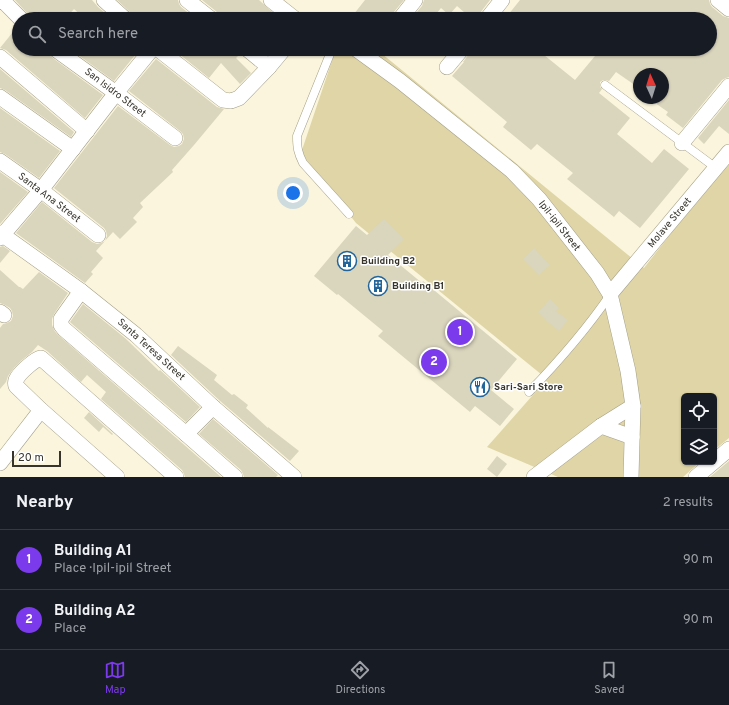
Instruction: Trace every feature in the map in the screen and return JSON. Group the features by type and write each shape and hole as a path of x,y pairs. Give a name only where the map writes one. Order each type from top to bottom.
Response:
{"street":[{"path":"2,0 14,12"},
{"path":"104,0 117,12"},
{"path":"187,0 202,12"},
{"path":"270,0 287,5"},
{"path":"406,12 415,0"},
{"path":"493,12 502,0"},
{"path":"718,0 729,9"},
{"name":"San Isidro Street","path":"65,56 175,138"},
{"path":"1,235 41,190 146,56"},
{"path":"167,56 224,100 231,101 238,98 278,56"},
{"path":"256,56 269,67"},
{"name":"Ipil-ipil Street","path":"366,56 400,81 512,171 539,199 597,273 610,294 628,371 633,406 631,477"},
{"path":"447,67 456,56"},
{"path":"0,57 87,130"},
{"path":"682,143 729,86"},
{"path":"0,96 73,149"},
{"name":"Molave Street","path":"610,294 729,152"},
{"name":"Santa Ana Street","path":"0,161 41,190 98,236"},
{"name":"Santa Teresa Street","path":"1,235 81,291 136,335 213,407 294,477"},
{"path":"81,291 61,319 61,325 64,329 235,477"},
{"path":"117,477 16,386 15,382 17,378 37,358 42,358 176,477"},
{"path":"534,477 601,426 633,406"},
{"path":"186,434 213,407"},
{"path":"0,463 41,410"},
{"path":"601,426 632,437"},
{"path":"700,476 728,452"}],"lane":[{"path":"329,56 297,136 298,154 303,163 349,214"},
{"path":"605,85 716,168"},
{"path":"529,392 596,316 610,294"}],"shaded area":[{"path":"334,56 385,56 644,268 729,159 729,438 717,448 717,393 681,393 681,465 697,465 683,477 558,477 487,447 547,379 356,223 301,153"}],"building":[{"path":"15,0 92,0 104,12 77,12 74,9 71,12 26,12"},
{"path":"117,0 178,0 181,7 187,12 130,12"},
{"path":"202,0 259,0 272,12 217,12"},
{"path":"365,0 404,0 394,12 356,12"},
{"path":"424,0 490,0 481,12 464,12 457,6 452,12 446,12 441,8 438,12 417,12 422,6"},
{"path":"520,0 709,0 712,7 723,16 729,18 729,77 722,80 683,128 666,115 668,112 657,104 669,104 669,68 633,68 633,84 616,72 609,81 603,80 600,82 600,87 602,89 599,93 630,118 617,134 652,163 664,149 689,169 640,228 619,211 614,217 567,179 573,173 537,144 531,150 503,127 507,122 452,76 468,56 545,56 575,80 595,56 717,56 717,12 510,12"},
{"path":"12,33 12,55 6,50 0,48"},
{"path":"13,56 50,56 103,95 85,118"},
{"path":"80,56 134,56 114,81"},
{"path":"182,56 238,56 236,58 251,73 240,84 221,63 209,78"},
{"path":"156,59 217,107 224,109 172,170 173,172 140,203 143,207 133,218 137,222 120,239 113,232 105,241 107,236 104,228 54,188 118,106 170,145 174,147 182,144 184,139 183,134 180,131 129,91"},
{"path":"0,69 74,132 71,137 0,88"},
{"path":"729,100 729,134 719,126 704,144 698,138"},
{"path":"0,108 60,151 39,178 0,152"},
{"path":"0,172 28,192 0,224"},
{"path":"42,202 92,242 97,244 105,241 96,251 103,258 91,272 93,274 85,283 16,233"},
{"path":"384,219 404,239 388,255 422,283 423,281 517,359 491,390 514,409 500,426 475,406 470,412 378,336 383,331 314,276 356,226 367,235"},
{"path":"3,246 10,251 0,263 0,247"},
{"path":"534,248 550,265 539,275 523,259"},
{"path":"0,270 23,289 39,272 68,293 52,319 52,325 57,334 221,477 185,477 182,470 101,399 106,392 87,375 81,382 47,351 38,345 14,368 0,389 0,328 3,324 11,321 13,316 10,308 0,303"},
{"path":"550,299 559,308 556,311 568,320 559,331 538,312"},
{"path":"83,304 125,338 159,371 160,370 200,407 186,422 70,322"},
{"path":"178,346 217,375 214,380 232,395 234,394 248,405 246,408 268,428 299,451 290,461 219,400 171,355"},
{"path":"89,412 113,434 112,435 103,427 99,432 84,418"},
{"path":"213,419 278,475 276,477 244,477 241,470 199,434"},
{"path":"497,456 507,464 497,477 487,469"},
{"path":"729,461 729,477 710,477"}],"place":[{"name":"Building B2","path":"347,261"},
{"name":"Building B1","path":"378,286"},
{"name":"Building A1","path":"460,332"},
{"name":"Building A2","path":"434,362"},
{"name":"Sari-Sari Store","path":"480,387"}]}
